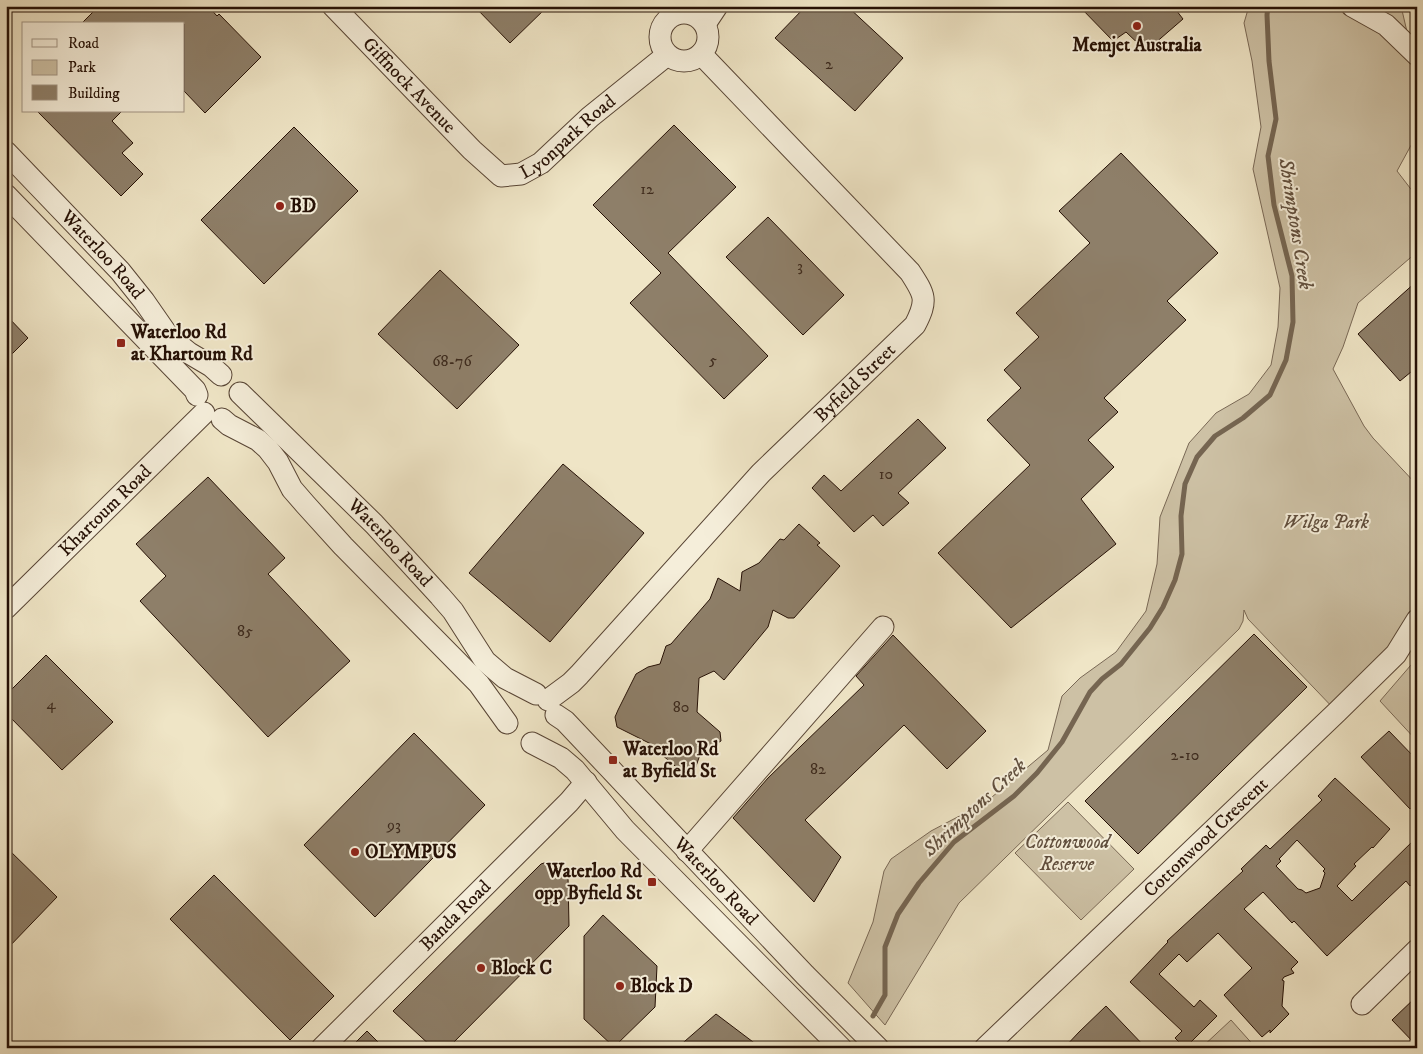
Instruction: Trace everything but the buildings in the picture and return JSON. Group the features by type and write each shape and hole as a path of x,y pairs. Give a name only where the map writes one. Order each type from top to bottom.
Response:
{"street":[{"name":"Giffnock Avenue","path":"333,6 464,142"},
{"path":"705,24 717,6"},
{"path":"1352,6 1386,24 1417,54"},
{"path":"675,13 692,13 700,17 705,24 708,40 706,48 701,54 688,61 680,61 667,55 662,48 659,40 660,32 668,17 675,13"},
{"name":"Byfield Street","path":"547,703 571,684 761,473 915,325 924,308 923,291 910,272 701,54"},
{"name":"Lyonpark Road","path":"464,142 501,176 521,174 541,163 590,117 667,55"},
{"name":"Waterloo Road","path":"6,152 120,271 169,337 189,353 212,366 220,375"},
{"name":"Waterloo Road","path":"6,195 195,390 208,409 229,425 258,440 268,449 278,462 292,489 305,504 343,546 479,684 507,723"},
{"path":"220,375 234,381 240,393 238,408 229,416 208,409 202,382 209,377 220,375"},
{"name":"Waterloo Road","path":"240,393 374,524 440,596 453,611 485,661 506,678 547,703 805,975 878,1048"},
{"name":"Khartoum Road","path":"6,608 208,409"},
{"name":"Cottonwood Crescent","path":"985,1048 1396,654 1417,620"},
{"path":"687,851 883,626"},
{"path":"528,694 547,703 556,723 547,737 532,743 522,741 514,736 507,723 509,708 514,701 528,694"},
{"name":"Waterloo Road","path":"532,743 561,758 575,770 625,830 841,1048"},
{"name":"Banda Road","path":"322,1048 569,802 586,782"},
{"path":"1362,1004 1417,950"}],"green space":[{"name":"Wilga Park","path":"1249,6 1401,6 1408,36 1416,95 1415,138 1397,171 1417,197 1417,252 1358,303 1343,347 1333,369 1364,426 1417,485 1417,620 1337,712 1248,619 1244,610 1243,621 1239,629 959,903 885,1025 848,983 873,922 884,871 891,859 931,831 986,802 1048,750 1062,696 1080,678 1116,652 1146,611 1157,564 1160,517 1189,443 1216,413 1249,394 1271,365 1278,327 1280,288 1253,169 1261,127 1252,61 1244,23"},
{"path":"1417,658 1417,741 1380,701"},
{"name":"Cottonwood Reserve","path":"1068,802 1134,869 1081,920 1015,853"},
{"path":"1231,1020 1256,1048 1201,1048"}],"waterway":[{"name":"Shrimptons Creek","path":"873,1016 885,995 885,947 898,914 919,883 954,842 1014,796 1037,773 1062,742 1090,692 1102,679 1121,664 1150,628 1163,607 1175,580 1182,554 1181,516 1185,484 1197,457 1215,436 1243,418 1270,395 1286,360 1293,322 1292,276 1274,205 1268,156 1276,119 1269,61 1268,6"}],"place":[{"name":"Memjet Australia","path":"1137,26"},
{"name":"BD","path":"280,206"},
{"name":"Waterloo Rd at Khartoum Rd","path":"121,343"},
{"name":"Waterloo Rd at Byfield St","path":"613,760"},
{"name":"OLYMPUS","path":"355,852"},
{"name":"Waterloo Rd opp Byfield St","path":"652,882"},
{"name":"Block C","path":"481,968"},
{"name":"Block D","path":"620,986"}]}
